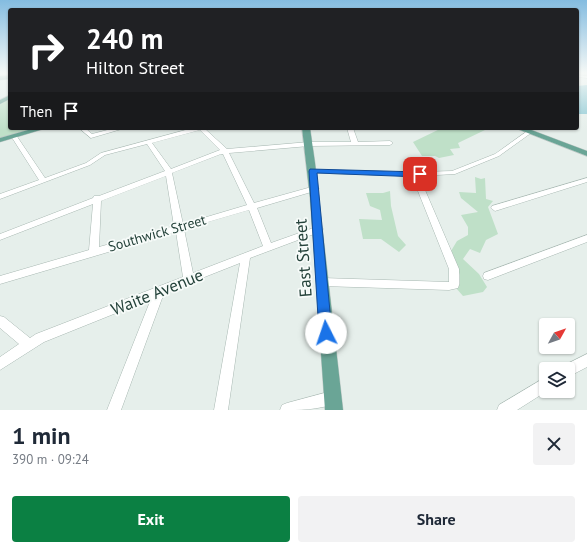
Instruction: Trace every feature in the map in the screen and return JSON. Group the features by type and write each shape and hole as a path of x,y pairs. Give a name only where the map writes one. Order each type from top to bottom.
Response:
{"main road":[{"path":"0,140 35,130"},
{"name":"East Street","path":"306,130 313,171 319,229 322,282 333,404"},
{"path":"524,130 587,154"}],"street":[{"path":"84,130 90,136 114,130"},
{"path":"0,197 88,164 102,154 194,130"},
{"path":"203,130 225,151 252,206 268,248"},
{"path":"351,130 355,143"},
{"path":"313,171 446,174 497,154 529,132"},
{"path":"14,136 43,181"},
{"path":"149,142 168,170 189,279"},
{"path":"0,237 168,170 220,152 309,144 390,144"},
{"path":"322,282 454,285 454,269 415,174"},
{"path":"495,208 587,180"},
{"name":"Southwick Street","path":"0,280 315,188"},
{"path":"94,252 97,198"},
{"name":"Waite Avenue","path":"0,364 40,338 246,256 319,229"},
{"path":"488,276 587,238"},
{"path":"221,410 246,256"},
{"path":"114,410 160,290"},
{"path":"0,321 29,345"},
{"path":"575,367 587,360"},
{"path":"504,410 539,388"},
{"path":"287,410 333,404"}],"green space":[{"path":"8,101 8,130 28,130 0,138 0,103"},
{"path":"438,130 485,130 458,143 460,148 450,149 454,155 439,158 435,156 422,156 413,142"},
{"path":"475,177 481,179 485,178 486,199 493,201 488,207 498,234 486,240 480,253 470,249 463,259 479,274 487,287 483,292 463,296 456,288 460,284 460,275 451,251 457,241 468,235 468,227 461,215 478,212 461,198 459,192 476,193"},
{"path":"390,191 391,206 398,236 406,245 399,252 381,239 363,239 359,219 382,220 380,210 370,206 366,193 383,193"}],"water":[{"path":"579,92 587,92 587,114 579,114"}],"route":[{"path":"326,333 313,171 420,174"}]}
